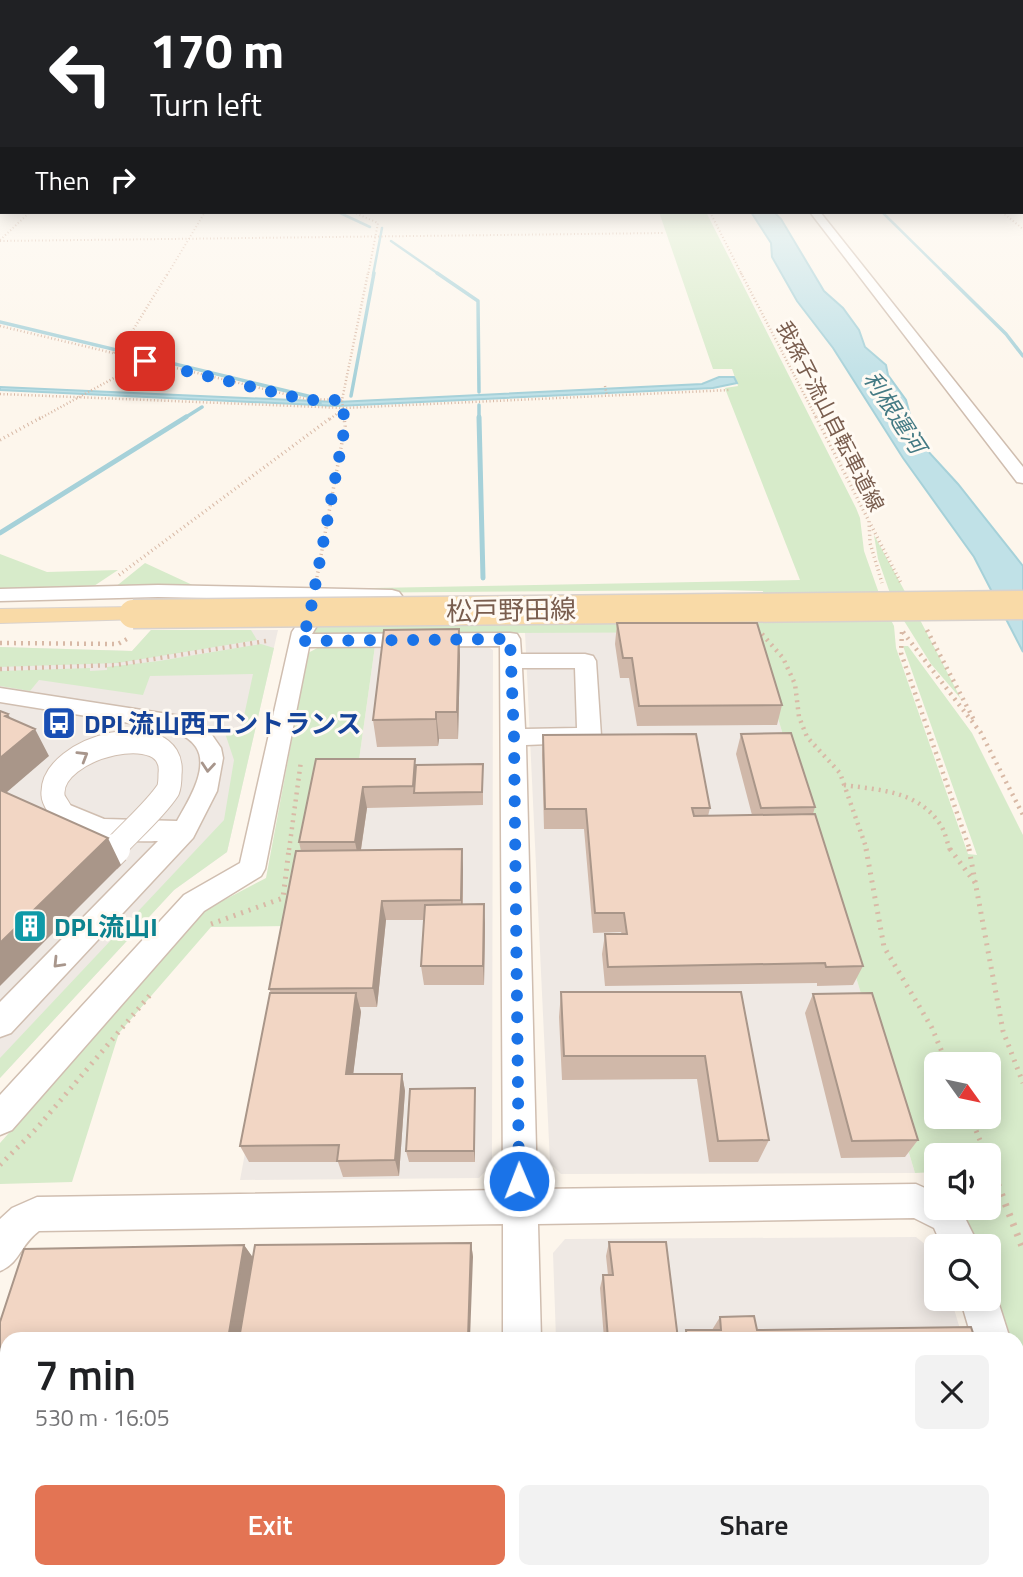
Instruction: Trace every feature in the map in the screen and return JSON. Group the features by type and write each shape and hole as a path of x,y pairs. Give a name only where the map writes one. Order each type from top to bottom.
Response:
{"main road":[{"name":"松戸野田線","path":"0,616 1023,605"}],"street":[{"path":"833,236 1023,478"},
{"path":"0,595 99,592 392,596"},
{"path":"0,1119 194,903 252,869 302,632 308,624 313,596"},
{"path":"300,641 510,650 584,662 589,736 514,737"},
{"path":"510,650 514,737 522,1332"},
{"path":"0,695 179,723 196,734 209,748 210,771 199,804 184,831 0,1023"},
{"path":"86,877 169,788 173,774 172,762 164,751 144,743 117,742 98,747 80,756 56,781 53,795 60,810 72,819 118,832 184,831"},
{"path":"0,1253 9,1235 23,1219 37,1214 916,1201 946,1216 955,1234"},
{"path":"982,1311 989,1332"}],"path":[{"path":"114,353 122,348 190,236"},
{"path":"0,241 519,236"},
{"name":"我孫子流山自転車道線","path":"722,236 869,522 870,543 882,585"},
{"path":"313,596 345,426 343,404 375,238"},
{"path":"0,326 306,400 343,404"},
{"path":"0,440 145,361"},
{"path":"605,386 607,396"},
{"path":"0,394 343,404 730,390"},
{"path":"99,592 343,404"},
{"path":"758,628 783,658 791,675 795,684 799,717 807,737 840,773 867,851 884,947 932,1028 942,1052"},
{"path":"1023,816 981,733 902,631 901,653 971,855 1003,1031 1023,1083"},
{"path":"0,669 116,665 272,641"},
{"path":"844,785 897,792 916,801 940,824 951,852 977,884"},
{"path":"1001,1192 1023,1249"}],"shaded area":[{"path":"151,630 278,630 227,852 174,890 0,1078 0,647 132,651"},
{"path":"525,632 752,632 915,1173 561,1174 550,1163"},
{"path":"483,644 493,650 492,1164 479,1178 240,1180 318,761 359,760 375,646"},
{"path":"916,1237 924,1243 924,1311 955,1311 961,1332 556,1332 553,1253 565,1239"}],"green space":[{"path":"667,236 718,236 856,508 860,518 864,551 881,599 764,601 763,591 722,590 323,593 319,589 800,580 725,388 738,386 732,369 713,369"},
{"path":"874,535 909,599 892,599 878,559"},
{"path":"0,554 47,572 118,570 91,588 0,591"},
{"path":"145,563 199,588 114,588"},
{"path":"889,616 894,626 896,648 968,854 977,855 903,646 908,646 972,733 1023,835 1023,1332 1004,1332 997,1311 1001,1311 1001,1234 971,1234 966,1220 1001,1220 1001,1143 924,1143 924,1173 915,1173 752,632 311,634 313,621"},
{"path":"901,616 918,616 961,699 931,664"},
{"path":"151,630 251,630 257,640 118,663 0,667 0,647 132,651"},
{"path":"261,644 274,648 227,852 174,890 0,1078 0,1058 224,820 234,760 224,730 241,730 253,674 150,676 143,695 39,680 30,691 0,686 0,671 90,668 90,671 107,670 107,667"},
{"path":"321,646 375,646 359,760 287,926 211,927 119,1033 72,1182 0,1184 0,1143 207,909 266,878 308,653"}],"water":[{"name":"利根運河","path":"766,236 791,236 824,291 843,308 859,330 865,347 886,365 888,375 906,400 913,426 925,448 958,484 1023,566 1023,652 974,557 903,458 833,348 797,301 772,257 771,243"},
{"path":"719,377 734,377 737,383 713,388 337,406 0,390 0,387 337,402 702,384"}],"building":[{"path":"617,623 757,623 782,705 639,706 632,658 623,658"},
{"path":"459,629 457,712 436,712 436,719 373,720 384,630"},
{"path":"0,711 8,714 5,716 35,729 0,758"},
{"path":"791,733 815,807 761,808 741,734"},
{"path":"696,734 710,808 692,808 694,816 815,814 863,966 826,967 825,963 608,967 605,934 627,934 624,913 595,913 586,809 545,809 543,735"},
{"path":"316,759 415,759 413,786 363,787 355,842 299,842"},
{"path":"483,764 482,792 414,793 416,765"},
{"path":"0,790 108,838 0,943"},
{"path":"462,849 461,900 382,901 373,988 269,989 296,851"},
{"path":"484,904 483,966 421,966 425,905"},
{"path":"561,992 741,992 769,1140 718,1141 705,1056 564,1056"},
{"path":"270,993 356,993 346,1074 402,1074 395,1160 337,1161 339,1145 240,1146"},
{"path":"872,993 918,1140 852,1141 813,994"},
{"path":"475,1088 474,1151 406,1151 410,1089"},
{"path":"609,1242 666,1242 677,1332 607,1332 603,1275 613,1275"},
{"path":"471,1243 468,1332 240,1332 255,1245"},
{"path":"244,1245 229,1332 0,1332 0,1322 24,1249"},
{"path":"754,1316 757,1330 971,1327 973,1332 686,1332 721,1330 720,1317"}],"waterway":[{"path":"373,275 381,236"},
{"path":"906,236 946,275"},
{"path":"391,241 440,275"},
{"path":"351,396 374,273"},
{"path":"437,273 478,301 479,392"},
{"path":"944,273 1006,334 1023,356"},
{"path":"0,322 316,398 320,403"},
{"path":"479,405 479,417"},
{"path":"183,419 202,407"},
{"path":"0,533 186,417"},
{"path":"479,417 483,578"}],"place":[{"name":"DPL流山西エントランス","path":"59,723"},
{"name":"DPL流山I","path":"30,926"}],"route":[{"path":"145,361 306,400 342,400 345,426 308,624 300,641 510,639 514,737 519,1181"}]}
